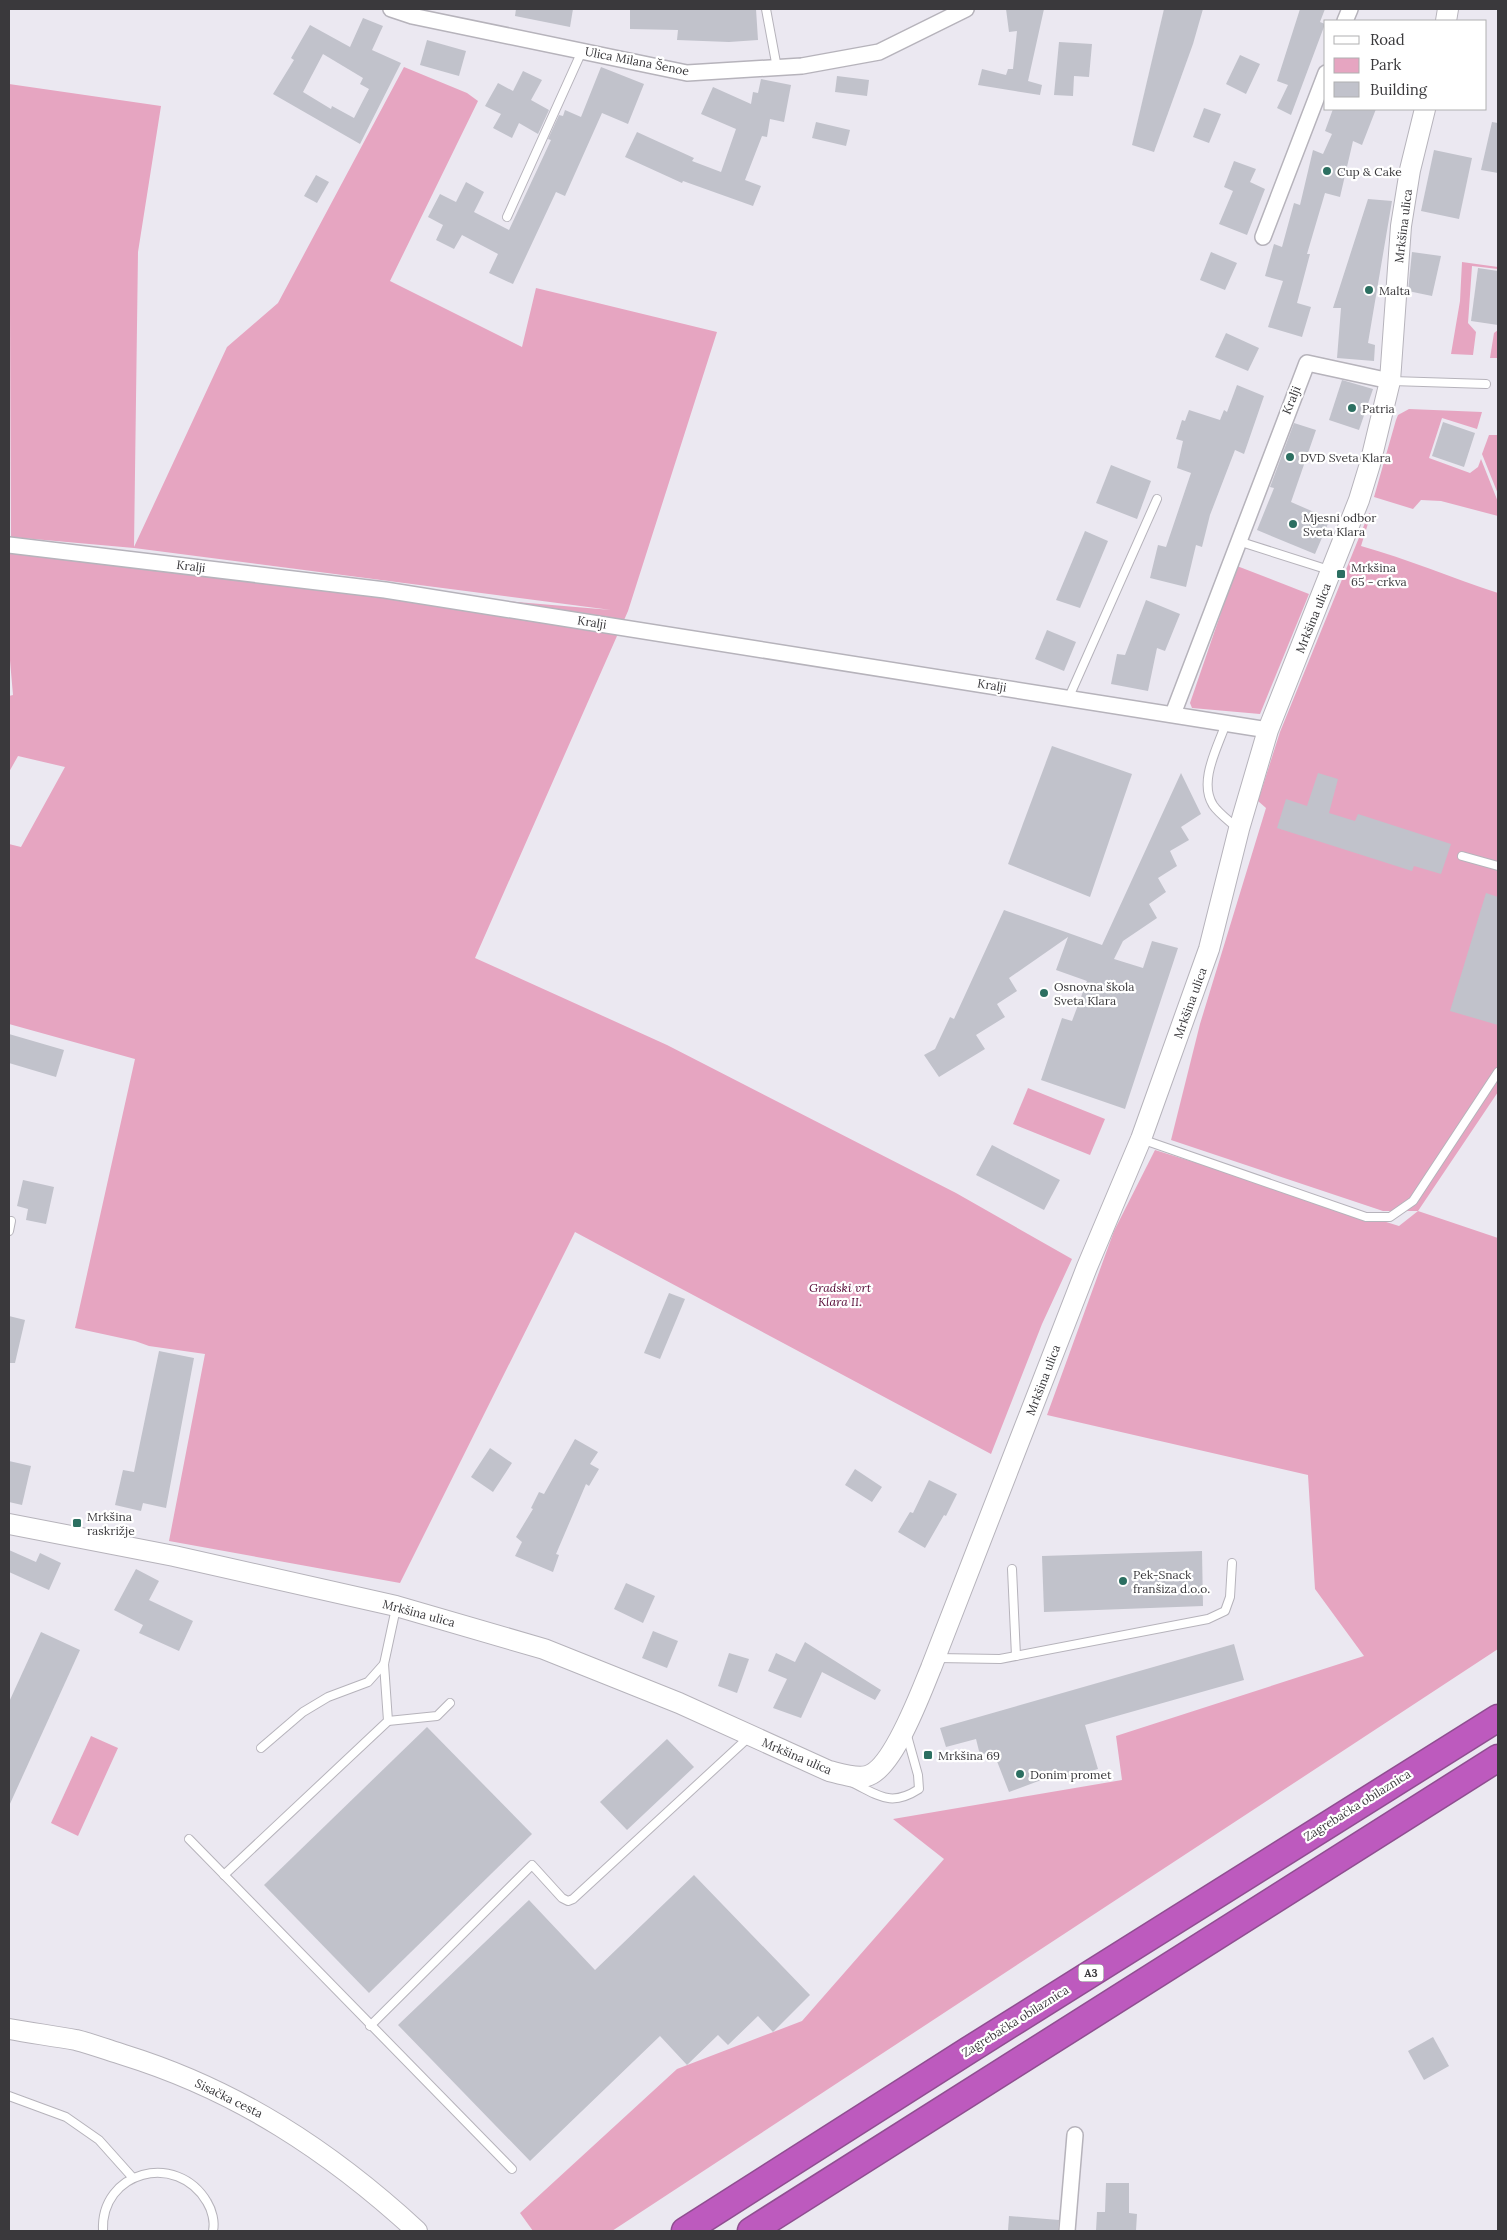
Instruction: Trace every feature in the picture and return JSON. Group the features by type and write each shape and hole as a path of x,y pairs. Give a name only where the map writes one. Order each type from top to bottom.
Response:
{"highway":[{"name":"Zagrebačka obilaznica","path":"685,2231 977,2044 1498,1718"},
{"path":"751,2231 1498,1758"}],"street":[{"name":"Ulica Milana Šenoe","path":"391,9 412,16 687,73 802,66 879,52 966,9"},
{"path":"1263,237 1324,78"},
{"name":"Mrkšina ulica","path":"9,1524 174,1556 396,1606 544,1649 587,1664 679,1703 829,1771 854,1776 868,1776 889,1756 905,1729 935,1658 1087,1267 1141,1139 1209,949 1239,829 1268,730 1352,521 1370,464 1390,381 1400,226 1410,170 1426,110"},
{"name":"Kralji","path":"1173,714 1307,362 1390,381"},
{"name":"Kralji","path":"9,544 385,590 1268,730"},
{"name":"Sisačka cesta","path":"9,2029 78,2040 153,2064 217,2090 270,2118 330,2157 417,2231"},
{"path":"1067,2231 1075,2135"}],"lane":[{"path":"766,9 777,68"},
{"path":"507,218 582,51"},
{"path":"1390,381 1486,384"},
{"path":"1069,697 1157,499"},
{"path":"1238,541 1332,571"},
{"path":"1226,723 1208,778 1208,791 1213,805 1239,829"},
{"path":"1462,856 1498,866"},
{"path":"1141,1139 1366,1217 1390,1217 1413,1201 1498,1072"},
{"path":"9,1231 11,1221"},
{"path":"935,1658 1000,1659 1208,1619 1225,1611 1230,1596 1232,1563"},
{"path":"1012,1569 1016,1656"},
{"path":"388,1721 384,1664 396,1606"},
{"path":"261,1748 303,1712 328,1698 368,1682 384,1664"},
{"path":"224,1875 388,1721 437,1716 450,1703"},
{"path":"829,1771 889,1800 906,1798 919,1789 918,1775 905,1729"},
{"path":"370,2026 532,1865 562,1898 568,1901 573,1899 751,1736"},
{"path":"189,1839 512,2170"},
{"path":"9,2096 66,2117 99,2140 133,2178"},
{"path":"103,2231 103,2221 108,2204 118,2189 133,2178 150,2172 169,2173 187,2180 201,2192 210,2208 213,2231"}],"green space":[{"name":"Gradski vrt Klara II.","path":"404,67 467,93 478,101 390,281 522,347 536,288 717,332 628,611 475,958 667,1045 956,1193 1072,1259 1042,1324 991,1454 575,1232 400,1583 169,1541 205,1354 149,1346 135,1341 75,1328 135,1059 9,1024 9,844 21,847 65,767 18,756 9,772 9,696 13,695 9,649 9,553 187,574 611,610 134,548 11,537 9,84 161,106 138,252 134,547 227,347 278,303"},
{"path":"1462,262 1498,267 1498,269 1472,266 1468,323 1476,332 1473,355 1451,354 1460,301"},
{"path":"1498,330 1498,358 1490,358 1494,333"},
{"path":"1409,409 1482,412 1477,429 1442,418 1429,458 1470,473 1478,467 1481,459 1498,502 1498,516 1441,501 1421,500 1413,509 1374,497 1396,420 1398,415"},
{"path":"1489,435 1498,435 1498,494 1482,454"},
{"path":"1369,513 1371,514 1361,546 1498,593 1498,1092 1418,1211 1383,1211 1171,1140 1200,1024 1266,808 1258,801 1280,732"},
{"path":"1237,566 1309,594 1260,714 1192,708 1190,703"},
{"path":"1028,1088 1105,1119 1090,1155 1013,1124"},
{"path":"1155,1150 1399,1226 1418,1211 1498,1238 1498,1649 612,2231 533,2231 520,2213 677,2069 802,2021 944,1859 893,1819 1122,1780 1116,1736 1364,1656 1315,1589 1308,1475 1047,1415 1114,1231"},
{"path":"91,1736 118,1748 78,1836 51,1823"}],"building":[{"path":"516,9 573,9 570,27 515,16"},
{"path":"630,9 756,9 758,40 729,42 677,40 678,30 630,29"},
{"path":"1006,9 1044,9 1028,81 1042,85 1040,95 978,85 982,69 1006,75 1008,69 1013,69 1017,31 1009,32"},
{"path":"1164,9 1203,9 1193,44 1154,152 1132,145"},
{"path":"1300,9 1325,9 1320,22 1324,24 1324,27 1291,115 1277,108 1288,85 1277,81"},
{"path":"363,18 383,26 372,50 401,63 360,144 273,94 294,60 291,58 310,25 350,47","holes":["323,54 363,78 360,84 369,89 354,118 332,106 331,109 303,92"]},
{"path":"427,40 466,51 459,76 420,65"},
{"path":"1059,42 1092,44 1089,77 1074,76 1073,96 1054,95"},
{"path":"1240,55 1260,64 1246,94 1226,84"},
{"path":"601,67 644,84 628,124 602,113 565,196 556,192 513,284 489,273 498,254 462,235 454,249 436,240 443,225 428,217 440,194 456,202 466,182 484,192 474,212 509,230 551,140 548,139 559,115 563,116 565,110 581,117"},
{"path":"523,71 542,80 531,100 549,110 538,134 519,123 512,138 493,128 501,114 485,106 498,83 513,91"},
{"path":"837,76 869,80 867,96 835,92"},
{"path":"761,79 791,85 784,122 770,119 767,137 762,136 745,180 761,186 753,206 683,181 682,183 625,157 637,132 694,158 692,161 721,172 736,129 701,114 713,87 751,104 753,92 758,93"},
{"path":"1204,108 1221,114 1209,143 1193,137"},
{"path":"1333,110 1376,110 1362,145 1353,141 1340,197 1325,193 1307,254 1310,254 1297,303 1311,307 1302,337 1268,327 1283,281 1265,276 1274,244 1282,247 1294,203 1300,205 1313,150 1323,154 1332,134 1325,131"},
{"path":"816,122 850,130 846,146 812,138"},
{"path":"1492,122 1498,123 1498,173 1481,170"},
{"path":"1434,150 1472,158 1459,219 1421,211"},
{"path":"1234,161 1256,169 1250,182 1265,189 1247,235 1219,224 1233,191 1224,187"},
{"path":"316,175 329,182 317,203 304,196"},
{"path":"1368,199 1392,201 1368,343 1375,345 1374,361 1337,358 1341,308 1333,308"},
{"path":"1211,252 1237,263 1225,290 1200,280"},
{"path":"1412,252 1441,256 1432,296 1408,291"},
{"path":"1478,268 1498,271 1498,325 1471,321"},
{"path":"1226,333 1259,348 1248,371 1215,357"},
{"path":"1342,380 1373,389 1359,430 1329,420"},
{"path":"1237,385 1264,396 1244,454 1235,450 1210,515 1202,547 1196,545 1186,587 1150,578 1158,545 1166,547 1191,473 1177,468 1183,441 1176,439 1182,420 1185,421 1189,410 1220,420 1224,410 1227,412"},
{"path":"1443,422 1475,433 1464,467 1432,456"},
{"path":"1294,423 1316,430 1291,502 1330,519 1315,554 1257,530 1274,488 1270,487"},
{"path":"1111,465 1151,481 1137,519 1096,503"},
{"path":"1085,531 1108,541 1080,608 1056,600"},
{"path":"1146,600 1180,614 1165,651 1157,648 1148,691 1111,684 1117,654 1125,655"},
{"path":"1047,630 1076,642 1064,671 1035,659"},
{"path":"1052,746 1132,774 1090,897 1008,864"},
{"path":"1181,773 1201,814 1181,827 1189,840 1170,851 1177,866 1158,878 1166,892 1149,904 1157,918 1123,941 1114,959 1143,968 1152,941 1178,948 1125,1109 1041,1080 1062,1018 1072,1021 1087,981 1056,970 1068,937 1009,978 1017,991 997,1004 1005,1017 976,1035 985,1049 939,1077 924,1055 935,1049 950,1017 954,1019 1004,910 1102,945"},
{"path":"1318,773 1338,779 1329,813 1355,821 1358,814 1451,844 1441,874 1414,866 1412,871 1277,828 1286,799 1307,806"},
{"path":"1486,893 1498,897 1498,1025 1450,1011"},
{"path":"9,1034 64,1050 56,1077 9,1063"},
{"path":"992,1145 1060,1180 1044,1210 976,1175"},
{"path":"23,1180 54,1187 46,1224 26,1220 28,1209 17,1206"},
{"path":"669,1293 685,1299 660,1359 644,1353"},
{"path":"9,1316 25,1320 15,1363 9,1363"},
{"path":"159,1351 194,1358 166,1508 143,1503 141,1511 115,1505 123,1470 134,1472"},
{"path":"575,1439 598,1452 590,1464 599,1469 589,1486 586,1484 556,1554 559,1555 553,1572 515,1556 522,1542 516,1537 533,1509 531,1508 539,1492 544,1494"},
{"path":"490,1448 512,1463 493,1492 471,1477"},
{"path":"9,1461 31,1466 22,1505 9,1502"},
{"path":"855,1469 882,1487 872,1502 845,1485"},
{"path":"929,1480 957,1494 946,1516 944,1515 925,1548 898,1532 910,1512 913,1513"},
{"path":"9,1550 36,1562 40,1553 61,1563 49,1590 9,1572"},
{"name":"Pek-Snack franšiza d.o.o.","path":"1202,1551 1203,1606 1044,1612 1042,1556"},
{"path":"136,1569 159,1581 149,1600 193,1621 179,1651 139,1633 143,1625 114,1610"},
{"path":"626,1583 655,1596 643,1623 614,1609"},
{"path":"653,1631 678,1641 667,1668 642,1658"},
{"path":"41,1632 80,1650 9,1806 9,1702"},
{"path":"805,1642 881,1690 875,1700 822,1672 801,1718 773,1708 787,1679 768,1671 776,1653 795,1662"},
{"path":"1234,1644 1244,1680 1085,1725 1098,1769 1061,1780 1060,1773 1009,1792 993,1751 980,1755 976,1739 946,1747 940,1728"},
{"path":"729,1653 749,1659 737,1693 718,1686"},
{"path":"427,1727 532,1834 369,1993 264,1885"},
{"path":"667,1739 694,1767 627,1830 600,1802"},
{"path":"694,1875 810,1995 773,2032 758,2016 728,2045 718,2035 687,2065 660,2036 530,2161 398,2025 529,1900 595,1970"},
{"path":"1433,2037 1449,2066 1424,2080 1408,2051"},
{"path":"1106,2183 1129,2183 1129,2213 1137,2214 1136,2231 1096,2231 1097,2212 1105,2212"},
{"path":"1009,2216 1059,2220 1058,2231 1008,2231"}],"place":[{"name":"Cup & Cake","path":"1327,171"},
{"name":"Malta","path":"1369,290"},
{"name":"Patria","path":"1352,408"},
{"name":"DVD Sveta Klara","path":"1290,457"},
{"name":"Mjesni odbor Sveta Klara","path":"1293,524"},
{"name":"Mrkšina 65 - crkva","path":"1341,574"},
{"name":"Osnovna škola Sveta Klara","path":"1044,993"},
{"name":"Mrkšina raskrižje","path":"77,1523"},
{"name":"Pek-Snack franšiza d.o.o.","path":"1123,1581"},
{"name":"Mrkšina 69","path":"928,1755"},
{"name":"Donim promet","path":"1020,1774"}]}
